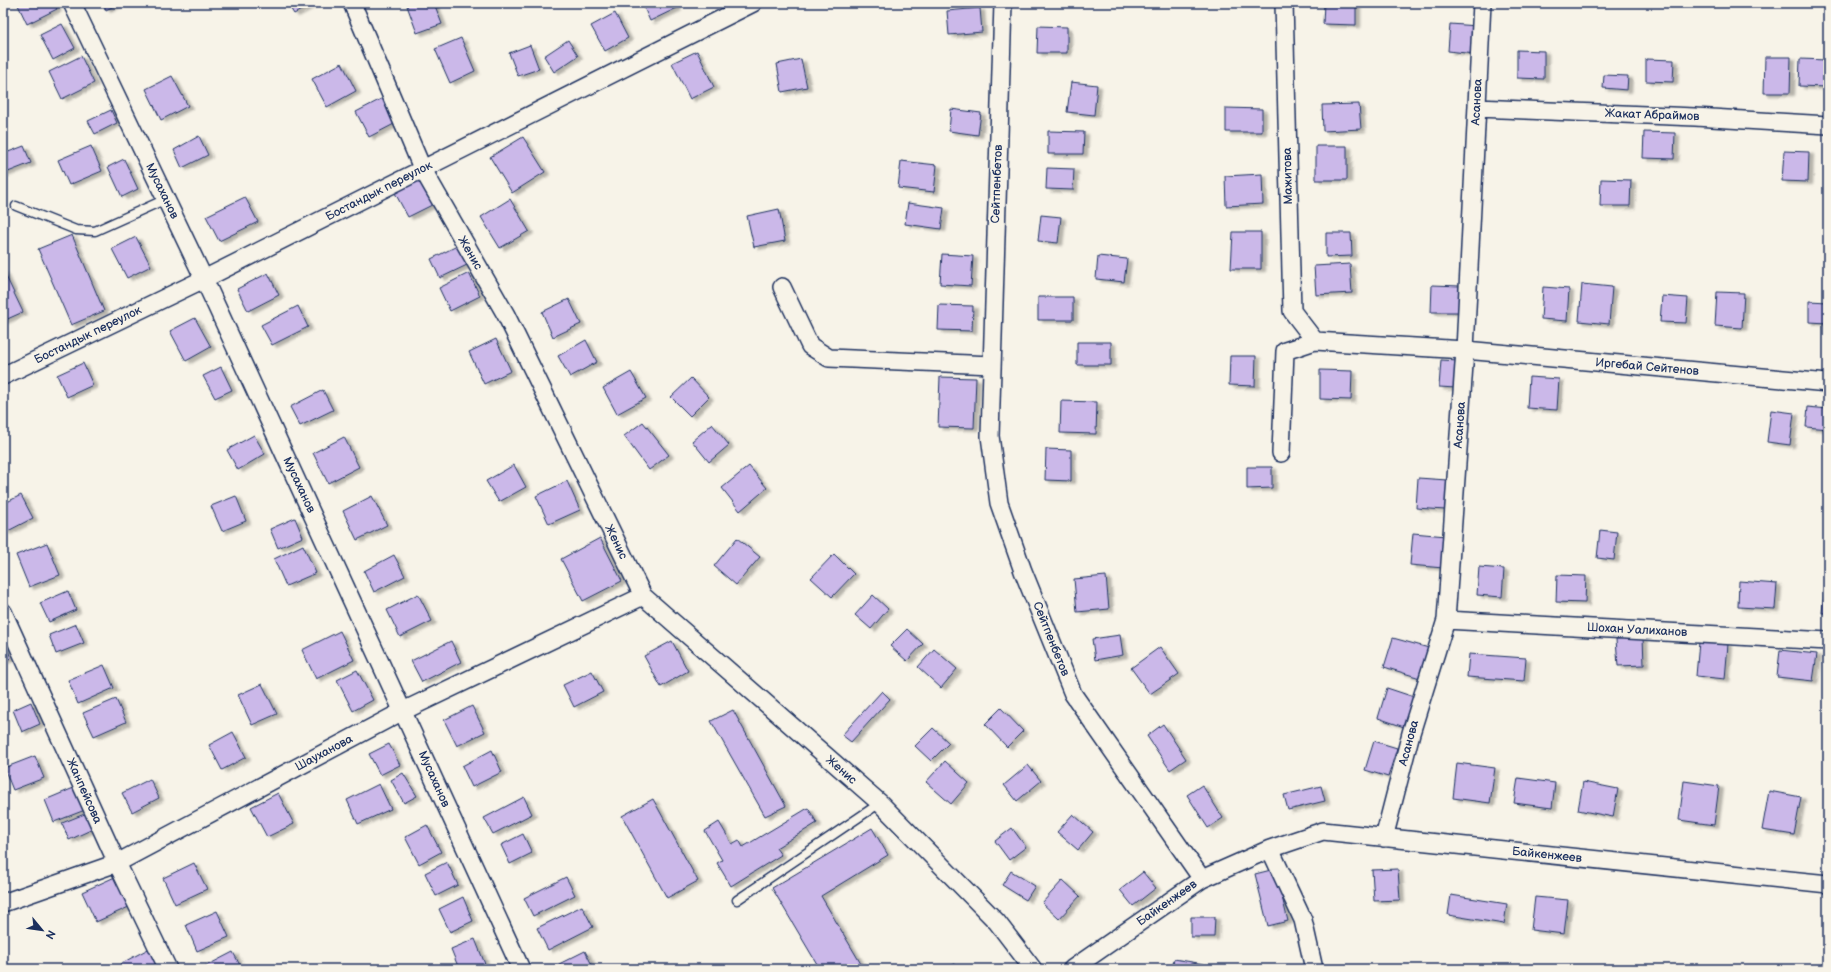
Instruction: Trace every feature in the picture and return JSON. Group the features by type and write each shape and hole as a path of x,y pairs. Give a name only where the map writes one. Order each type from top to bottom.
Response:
{"street":[{"name":"Мусаханов","path":"72,3 204,279 521,969"},
{"name":"Женис","path":"352,3 422,168 506,315 643,596 880,803 997,922 1033,969"},
{"name":"Бостандык переулок","path":"3,376 204,279 422,168 753,3"},
{"name":"Сейтпенбетов","path":"1003,3 990,436 999,503 1073,694 1202,879"},
{"name":"Мажитова","path":"1284,3 1292,311 1315,341"},
{"name":"Асанова","path":"1384,838 1411,733 1446,620 1465,350 1482,3"},
{"name":"Жакат Абраймов","path":"1477,108 1695,117 1828,125"},
{"path":"782,287 810,346 829,358 992,365"},
{"path":"1281,453 1285,351 1315,341 1465,350"},
{"name":"Иргебай Сейтенов","path":"1465,350 1828,383"},
{"name":"Шауханова","path":"3,903 116,863 403,711 643,596"},
{"name":"Жанпейсова","path":"3,612 116,863 168,969"},
{"name":"Шохан Уалиханов","path":"1446,620 1828,641"},
{"name":"Байкенжеев","path":"1072,969 1202,879 1270,850 1322,832 1828,884"},
{"path":"1270,850 1303,920 1314,969"}],"lane":[{"path":"16,206 76,230 95,231 166,199"},
{"path":"737,900 880,803"}],"building":[{"path":"21,3 54,3 57,9 27,24 18,5"},
{"path":"103,3 120,3 106,10"},
{"path":"287,3 314,3 294,14"},
{"path":"406,3 434,3 442,24 417,33"},
{"path":"642,3 674,3 677,8 650,21"},
{"path":"1324,3 1356,3 1356,25 1323,24"},
{"path":"980,8 982,32 949,35 947,11"},
{"path":"615,13 628,38 605,51 591,26"},
{"path":"62,24 75,48 53,60 40,35"},
{"path":"1450,24 1478,26 1475,54 1448,51"},
{"path":"1038,26 1067,27 1067,53 1037,53"},
{"path":"461,38 475,71 450,83 435,49"},
{"path":"568,40 578,56 554,72 544,56"},
{"path":"530,45 539,69 518,76 509,53"},
{"path":"1517,50 1544,51 1544,79 1517,78"},
{"path":"697,51 714,87 690,99 672,63"},
{"path":"81,56 94,83 62,99 49,72"},
{"path":"1765,57 1791,57 1790,93 1764,93"},
{"path":"801,59 807,87 782,92 777,64"},
{"path":"1646,59 1674,60 1673,82 1646,81"},
{"path":"1800,59 1827,60 1826,87 1799,86"},
{"path":"342,63 356,91 327,107 312,79"},
{"path":"1604,75 1628,76 1627,90 1603,88"},
{"path":"172,76 188,106 161,120 146,89"},
{"path":"1071,82 1097,85 1094,115 1067,112"},
{"path":"383,98 396,123 369,137 356,112"},
{"path":"1359,104 1361,129 1323,131 1322,105"},
{"path":"1226,108 1262,109 1262,132 1226,132"},
{"path":"951,109 981,113 978,135 949,131"},
{"path":"111,110 117,123 95,134 88,121"},
{"path":"1048,131 1084,132 1083,154 1048,154"},
{"path":"1644,132 1675,133 1674,159 1643,158"},
{"path":"199,136 208,155 182,168 174,150"},
{"path":"523,137 545,172 512,193 490,157"},
{"path":"24,146 31,163 3,174 3,154"},
{"path":"91,146 102,171 69,185 58,160"},
{"path":"1316,146 1347,146 1347,180 1316,180"},
{"path":"1784,151 1809,152 1808,182 1782,181"},
{"path":"124,159 138,189 122,197 108,167"},
{"path":"901,161 937,165 934,192 898,188"},
{"path":"1047,168 1074,169 1073,190 1046,189"},
{"path":"1262,174 1263,204 1226,206 1225,176"},
{"path":"422,179 434,204 408,217 395,193"},
{"path":"1601,179 1631,180 1630,206 1600,206"},
{"path":"245,197 258,222 219,241 206,216"},
{"path":"510,199 529,231 500,248 481,217"},
{"path":"908,203 944,208 941,229 905,224"},
{"path":"779,209 785,241 754,247 747,216"},
{"path":"1041,215 1061,217 1058,243 1038,241"},
{"path":"1233,232 1261,232 1261,269 1231,269"},
{"path":"1326,233 1351,233 1352,256 1326,257"},
{"path":"72,235 104,311 71,325 38,249"},
{"path":"136,237 151,266 127,278 112,249"},
{"path":"457,246 467,265 440,278 431,259"},
{"path":"942,254 973,256 971,286 940,284"},
{"path":"1098,256 1127,259 1124,282 1096,279"},
{"path":"1350,264 1352,293 1316,295 1314,266"},
{"path":"3,270 23,312 3,321"},
{"path":"268,273 279,295 248,311 237,289"},
{"path":"469,273 480,296 450,311 439,288"},
{"path":"1582,284 1612,287 1609,324 1579,321"},
{"path":"1432,285 1460,286 1460,312 1431,312"},
{"path":"1543,287 1569,289 1567,321 1541,319"},
{"path":"1717,292 1744,293 1742,328 1715,326"},
{"path":"1662,296 1688,298 1686,323 1660,322"},
{"path":"1038,297 1073,297 1073,320 1038,320"},
{"path":"569,299 581,324 553,337 542,312"},
{"path":"1809,301 1828,302 1828,323 1809,322"},
{"path":"939,305 973,306 972,331 938,330"},
{"path":"298,306 308,327 272,345 261,325"},
{"path":"195,318 211,347 186,361 170,331"},
{"path":"496,339 511,371 484,384 469,352"},
{"path":"586,340 597,362 570,377 558,356"},
{"path":"1077,342 1111,342 1111,365 1077,365"},
{"path":"1230,356 1256,356 1255,386 1229,385"},
{"path":"1441,360 1458,361 1456,388 1439,387"},
{"path":"83,363 93,385 67,397 57,375"},
{"path":"221,367 232,390 215,398 203,376"},
{"path":"1320,370 1352,371 1351,400 1320,399"},
{"path":"631,372 646,398 617,414 603,388"},
{"path":"940,377 976,378 974,428 938,427"},
{"path":"1529,377 1559,379 1557,410 1527,408"},
{"path":"691,378 709,397 690,416 671,397"},
{"path":"323,390 333,410 300,426 290,407"},
{"path":"1061,401 1097,402 1096,434 1060,433"},
{"path":"1808,407 1828,409 1828,429 1806,427"},
{"path":"1771,410 1794,413 1790,445 1767,442"},
{"path":"643,422 669,455 649,470 624,436"},
{"path":"712,424 729,445 709,462 692,441"},
{"path":"254,435 265,454 238,470 227,450"},
{"path":"344,437 359,467 328,483 313,453"},
{"path":"1046,449 1071,450 1071,481 1045,480"},
{"path":"514,465 526,487 499,502 486,481"},
{"path":"749,466 767,488 740,511 722,488"},
{"path":"1247,467 1272,467 1272,488 1247,489"},
{"path":"1418,478 1447,480 1445,510 1416,508"},
{"path":"567,481 580,510 549,524 536,496"},
{"path":"21,495 33,518 6,532 3,527 3,504"},
{"path":"236,496 246,521 222,531 211,506"},
{"path":"372,496 387,525 357,540 343,511"},
{"path":"295,518 303,537 278,548 270,529"},
{"path":"1600,530 1617,532 1614,560 1597,558"},
{"path":"1413,533 1446,536 1443,568 1410,565"},
{"path":"600,538 622,581 583,601 561,559"},
{"path":"737,538 760,557 736,585 714,566"},
{"path":"47,543 60,575 29,587 16,555"},
{"path":"303,545 316,573 286,586 274,559"},
{"path":"834,554 854,574 832,597 811,578"},
{"path":"394,555 405,576 374,592 364,571"},
{"path":"1479,567 1504,569 1502,597 1477,595"},
{"path":"1557,575 1586,576 1585,603 1556,602"},
{"path":"1106,576 1109,609 1077,612 1074,579"},
{"path":"1739,581 1777,584 1775,609 1738,607"},
{"path":"1825,584 1828,584 1828,613 1822,613"},
{"path":"68,591 76,610 49,622 40,603"},
{"path":"418,594 432,621 400,637 387,610"},
{"path":"873,595 888,609 871,629 855,615"},
{"path":"76,624 84,643 56,654 49,635"},
{"path":"907,629 923,644 907,661 890,646"},
{"path":"340,631 354,660 316,679 302,650"},
{"path":"1120,635 1123,655 1095,660 1092,639"},
{"path":"1643,637 1644,665 1618,666 1616,639"},
{"path":"1393,638 1429,648 1420,678 1384,667"},
{"path":"3,639 11,658 3,661"},
{"path":"451,641 461,662 422,682 411,661"},
{"path":"672,641 688,671 661,687 644,656"},
{"path":"1699,642 1728,644 1725,679 1696,676"},
{"path":"1160,647 1179,674 1150,694 1131,668"},
{"path":"934,649 957,669 941,688 918,667"},
{"path":"1780,650 1817,654 1813,681 1777,677"},
{"path":"1469,654 1526,658 1524,681 1467,677"},
{"path":"104,665 114,688 78,704 68,680"},
{"path":"357,670 373,700 353,711 337,680"},
{"path":"592,671 603,692 574,707 563,685"},
{"path":"262,684 277,714 252,725 238,695"},
{"path":"1387,688 1414,697 1404,727 1378,718"},
{"path":"882,691 890,699 851,742 842,735"},
{"path":"116,699 126,722 94,736 83,713"},
{"path":"31,702 40,724 22,732 13,710"},
{"path":"472,706 485,732 457,746 444,720"},
{"path":"1001,708 1023,731 1007,747 985,724"},
{"path":"733,710 786,806 765,816 711,721"},
{"path":"1163,724 1186,759 1170,770 1147,736"},
{"path":"933,728 949,743 931,761 915,746"},
{"path":"233,732 246,757 222,770 209,745"},
{"path":"1374,741 1397,748 1388,777 1365,770"},
{"path":"389,744 400,765 380,775 369,754"},
{"path":"492,750 502,772 472,787 462,766"},
{"path":"35,756 44,778 13,790 4,768"},
{"path":"945,761 969,783 951,804 926,782"},
{"path":"1457,763 1495,768 1490,803 1453,798"},
{"path":"1028,765 1041,781 1017,801 1004,785"},
{"path":"403,773 417,796 404,803 391,780"},
{"path":"1518,778 1555,783 1552,808 1514,803"},
{"path":"150,779 159,798 132,812 122,793"},
{"path":"1684,781 1719,786 1714,825 1679,820"},
{"path":"1583,782 1618,789 1613,817 1578,810"},
{"path":"379,784 391,809 358,824 347,800"},
{"path":"1202,785 1223,818 1208,828 1187,795"},
{"path":"1321,786 1325,801 1288,810 1284,795"},
{"path":"76,787 85,810 54,822 45,800"},
{"path":"1769,791 1801,797 1794,835 1762,830"},
{"path":"278,793 294,824 267,837 251,807"},
{"path":"524,797 532,814 493,834 484,818"},
{"path":"653,799 698,881 667,898 622,816"},
{"path":"808,808 817,823 776,848 781,855 731,886 717,863 722,860 705,831 719,822 732,844 739,840 743,847"},
{"path":"87,813 93,829 69,840 62,823"},
{"path":"1073,814 1093,832 1078,850 1057,832"},
{"path":"427,825 441,852 419,864 405,837"},
{"path":"872,828 888,855 821,896 864,969 820,969 772,888"},
{"path":"1012,828 1026,847 1009,860 995,841"},
{"path":"523,834 532,853 510,864 501,845"},
{"path":"447,862 458,885 436,896 425,873"},
{"path":"194,863 207,889 175,904 163,878"},
{"path":"1275,869 1288,921 1268,926 1255,874"},
{"path":"1398,869 1400,900 1374,901 1372,870"},
{"path":"1011,871 1035,886 1026,900 1002,885"},
{"path":"1143,872 1156,888 1133,906 1120,890"},
{"path":"117,876 131,906 96,922 82,892"},
{"path":"566,877 575,895 533,916 524,898"},
{"path":"1063,880 1080,896 1059,919 1042,903"},
{"path":"1451,895 1507,904 1504,924 1448,915"},
{"path":"463,897 473,921 450,932 439,909"},
{"path":"1535,897 1568,900 1564,934 1531,930"},
{"path":"582,906 593,927 548,950 537,928"},
{"path":"217,911 229,937 197,951 186,925"},
{"path":"1191,917 1215,917 1214,937 1191,937"},
{"path":"475,939 485,964 473,969 459,969 451,949"},
{"path":"152,947 164,969 123,969 120,964"},
{"path":"585,951 594,969 556,969 555,966"},
{"path":"233,952 242,969 208,969 206,966"},
{"path":"1174,959 1204,964 1203,969 1172,969"},
{"path":"955,964 958,969 945,969"}]}
